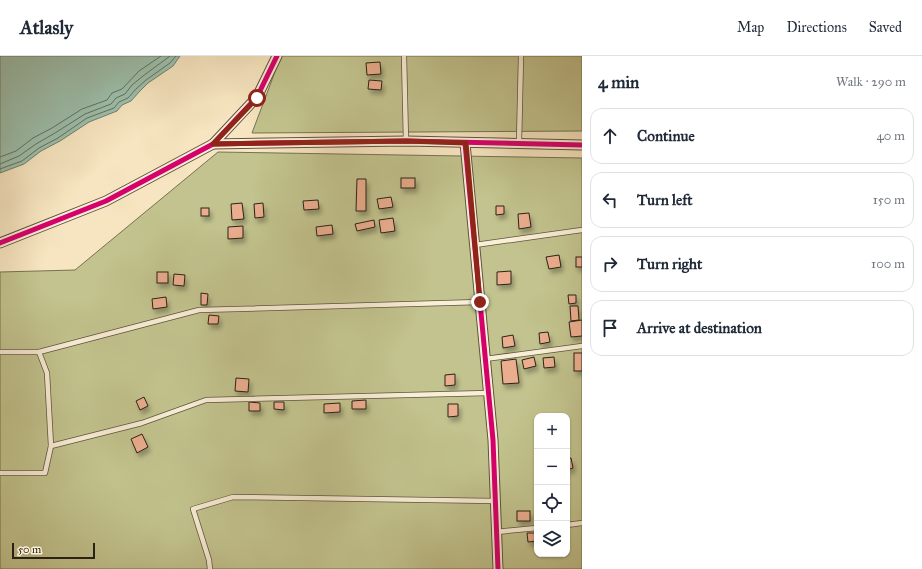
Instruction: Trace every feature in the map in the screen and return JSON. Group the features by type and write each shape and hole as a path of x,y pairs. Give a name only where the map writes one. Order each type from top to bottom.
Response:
{"street":[{"path":"0,243 106,201 213,144 257,98 277,56"},
{"path":"213,144 406,141 582,145"},
{"path":"466,143 493,440 498,569"}],"lane":[{"path":"404,56 406,141"},
{"path":"519,143 521,56"},
{"path":"475,245 582,230"},
{"path":"0,352 39,352 200,310 480,302"},
{"path":"485,359 582,346"},
{"path":"0,472 45,473 51,446 47,373 39,352"},
{"path":"51,446 142,423 206,400 489,393"},
{"path":"210,569 209,560 193,509 232,497 495,501"},
{"path":"570,524 582,523"},
{"path":"496,532 534,528"}],"green space":[{"path":"281,56 582,56 582,131 252,133"},
{"path":"218,152 582,158 582,569 0,569 0,272 75,270"}],"water":[{"path":"0,56 180,56 173,66 148,83 131,101 122,105 117,111 89,122 60,141 41,151 24,164 0,173"}],"building":[{"path":"380,62 381,74 367,75 366,63"},
{"path":"369,80 382,81 381,90 368,89"},
{"path":"401,178 415,178 415,188 401,188"},
{"path":"357,179 366,179 366,211 356,211"},
{"path":"391,197 393,207 379,209 377,199"},
{"path":"318,200 319,209 304,210 303,201"},
{"path":"242,203 244,219 232,220 231,204"},
{"path":"263,203 264,217 255,218 254,204"},
{"path":"496,206 504,206 504,214 496,215"},
{"path":"201,208 209,208 209,216 201,216"},
{"path":"529,213 531,227 519,229 518,214"},
{"path":"393,218 395,231 381,233 379,220"},
{"path":"374,220 375,227 357,231 355,224"},
{"path":"332,225 333,234 317,236 316,227"},
{"path":"243,226 243,238 228,239 228,227"},
{"path":"559,255 561,267 549,269 546,257"},
{"path":"576,257 582,257 582,267 576,267"},
{"path":"511,271 511,284 497,285 497,272"},
{"path":"157,272 168,272 168,283 157,283"},
{"path":"174,274 185,275 184,286 173,285"},
{"path":"201,293 208,294 207,305 201,305"},
{"path":"568,295 576,295 576,303 569,304"},
{"path":"166,297 167,307 153,309 152,299"},
{"path":"570,306 578,306 579,320 571,321"},
{"path":"209,315 219,316 218,324 208,324"},
{"path":"582,320 582,336 571,337 569,322"},
{"path":"548,332 550,342 540,344 539,333"},
{"path":"513,335 515,346 503,348 502,337"},
{"path":"574,353 582,353 582,371 574,371"},
{"path":"534,357 536,366 524,369 522,360"},
{"path":"554,357 555,367 544,368 543,358"},
{"path":"516,359 519,383 503,384 501,361"},
{"path":"455,374 455,385 445,386 445,375"},
{"path":"236,378 249,379 248,392 235,391"},
{"path":"144,397 148,406 140,410 136,401"},
{"path":"366,400 366,409 352,409 352,401"},
{"path":"249,402 260,403 260,411 249,411"},
{"path":"274,402 284,402 284,410 274,409"},
{"path":"340,403 340,412 324,413 324,404"},
{"path":"448,404 458,404 458,416 448,417"},
{"path":"142,434 148,447 137,453 131,439"},
{"path":"570,458 573,468 570,469"},
{"path":"517,511 530,511 530,521 517,521"},
{"path":"527,533 534,533 534,541 528,542"}],"cycle path":[{"path":"0,243 106,201 213,144 257,97 277,56"},
{"path":"213,144 406,141 582,145"},
{"path":"465,143 493,440 498,569"}],"route":[{"path":"257,98 213,144 406,141 466,143 480,302"}]}
